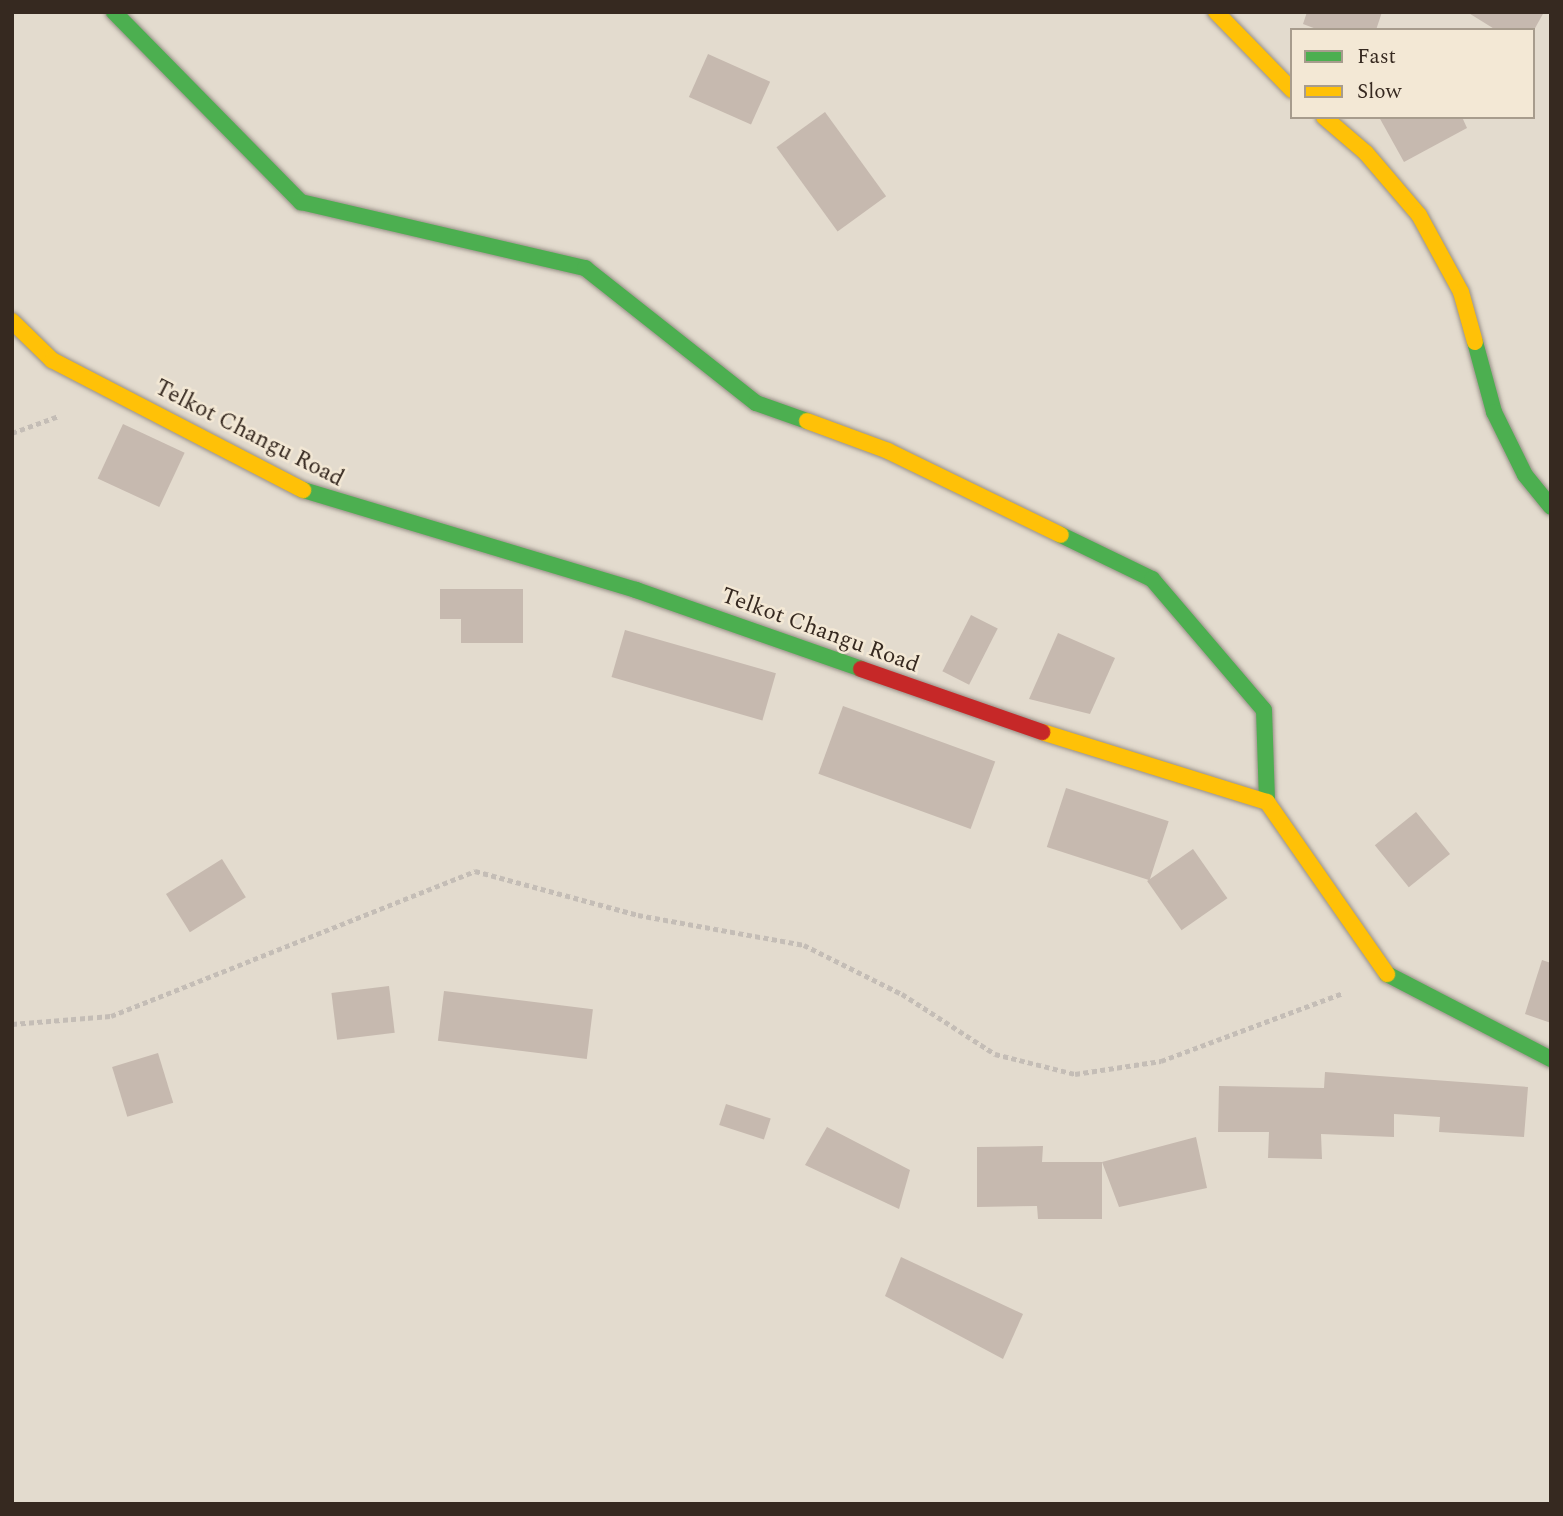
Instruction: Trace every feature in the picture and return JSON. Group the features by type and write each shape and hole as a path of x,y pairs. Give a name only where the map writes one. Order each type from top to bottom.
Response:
{"street":[{"path":"114,12 301,202 585,268 756,403 888,451 1152,579 1264,710 1267,802 1378,969 1551,1059"},
{"path":"1216,12 1290,88"},
{"path":"1326,119 1366,153 1419,215 1461,292 1494,412 1525,475 1551,507"},
{"name":"Telkot Changu Road","path":"12,321 52,359 324,501 636,590 1022,726 1267,802"}],"path":[{"path":"12,1024 111,1016 475,871 638,915 804,945 902,994 995,1054 1075,1074 1161,1061 1265,1025 1336,997 1378,969"}],"building":[{"path":"1307,12 1382,12 1377,28 1314,28 1303,24"},
{"path":"1467,12 1544,12 1535,28 1493,28"},
{"path":"708,54 770,82 751,125 689,97"},
{"path":"825,112 886,196 838,231 776,147"},
{"path":"1380,119 1463,119 1467,128 1404,162"},
{"path":"123,424 185,453 159,507 98,478"},
{"path":"440,589 523,589 523,643 461,643 461,619 440,619"},
{"path":"971,615 998,629 969,685 942,671"},
{"path":"625,630 776,673 762,720 611,677"},
{"path":"1058,633 1115,658 1090,714 1029,699"},
{"path":"843,706 995,761 971,829 818,774"},
{"path":"1066,788 1169,821 1150,880 1047,847"},
{"path":"1416,812 1450,854 1409,887 1375,845"},
{"path":"1193,849 1227,898 1182,930 1147,881"},
{"path":"222,859 246,897 190,932 166,894"},
{"path":"1542,960 1551,963 1551,1023 1525,1014"},
{"path":"389,986 395,1033 337,1040 331,993"},
{"path":"444,991 593,1009 587,1059 438,1041"},
{"path":"158,1053 173,1103 127,1117 112,1067"},
{"path":"1325,1072 1528,1087 1524,1137 1439,1132 1440,1117 1394,1114 1394,1137 1321,1134 1322,1159 1268,1158 1269,1132 1218,1132 1219,1086 1324,1088"},
{"path":"726,1104 771,1119 764,1139 719,1125"},
{"path":"827,1127 910,1170 899,1209 805,1165"},
{"path":"1196,1137 1207,1188 1119,1207 1102,1162"},
{"path":"1043,1146 1042,1162 1102,1162 1102,1219 1038,1219 1037,1206 977,1207 977,1147"},
{"path":"901,1257 1023,1314 1003,1359 885,1296"}],"traffic: fast":[{"path":"114,12 301,202 585,268 756,403 807,421"},
{"path":"1475,342 1494,412 1525,475 1551,507"},
{"path":"303,490 636,590 861,669"},
{"path":"1061,535 1152,579 1264,710 1267,802"},
{"path":"1387,974 1551,1059"}],"traffic: slow":[{"path":"1216,12 1290,88"},
{"path":"1326,119 1366,153 1419,215 1461,292 1475,342"},
{"path":"12,321 52,360 303,490"},
{"path":"807,421 888,451 1061,535"},
{"path":"1042,732 1267,802 1387,974"}],"traffic: jam":[{"path":"861,669 1042,732"}]}
